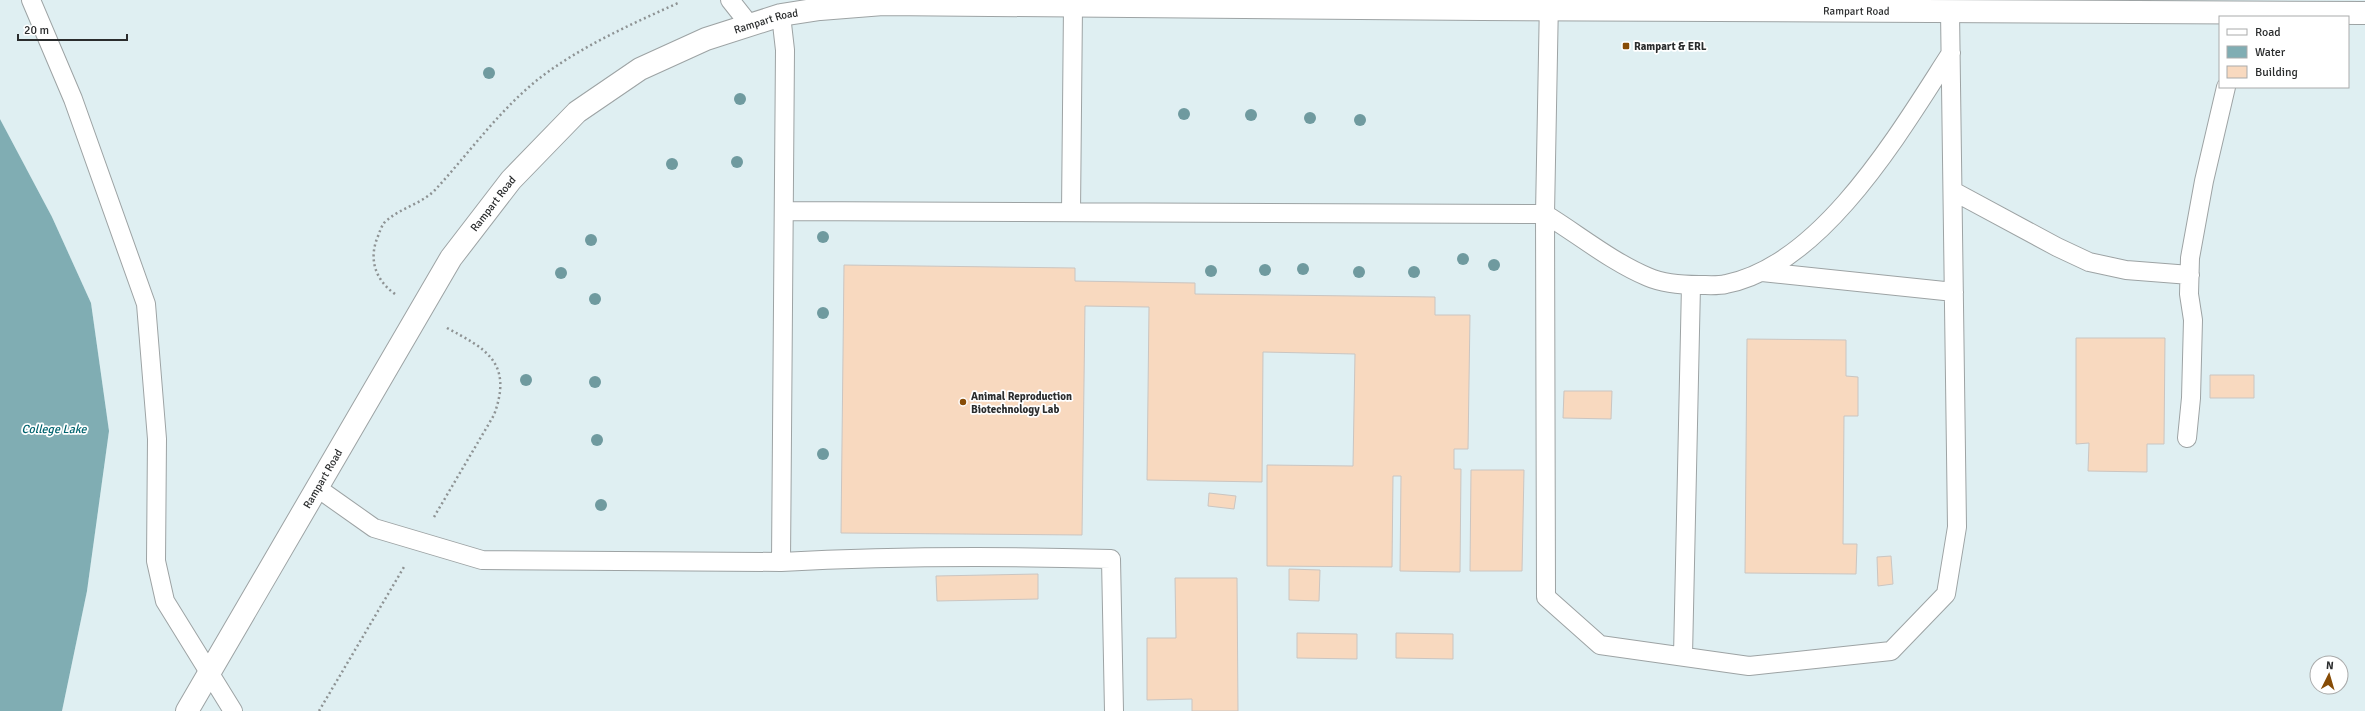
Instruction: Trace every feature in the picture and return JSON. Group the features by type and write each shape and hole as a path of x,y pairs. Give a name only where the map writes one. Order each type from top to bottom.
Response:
{"street":[{"name":"Rampart Road","path":"188,711 316,487 451,258 511,180 577,112 640,69 706,39 749,24 781,15 820,9 883,4 1073,6 1549,4 1950,11 2237,14 2365,13"}],"lane":[{"path":"31,0 73,99 146,304 157,439 156,561 165,601 210,671 233,711"},
{"path":"730,0 749,24"},
{"path":"1549,4 1545,214 1546,597 1600,645 1749,666 1891,651 1946,594 1957,528 1950,11"},
{"path":"1071,212 1073,6"},
{"path":"781,15 785,50 781,562"},
{"path":"784,211 1545,214 1621,262 1649,277 1682,285 1726,285 1762,272 1806,242 1853,194 1894,141 1951,53"},
{"path":"2187,438 2191,398 2193,320 2189,294 2190,258 2204,181 2226,88"},
{"path":"1952,191 2089,262 2126,270 2190,275"},
{"path":"1762,272 1954,292"},
{"path":"1683,656 1691,285"},
{"path":"316,487 374,528 482,560 781,562 876,557 1006,556 1111,559 1114,711"}],"path":[{"path":"393,293 385,286 377,275 373,258 376,241 384,224 399,212 418,203 433,192 506,109 544,74 588,46 626,26 678,3"},
{"path":"432,520 494,415 500,397 500,377 493,359 478,344 444,326"},
{"path":"319,711 405,566"}],"shaded area":[{"path":"0,0 2365,0 2365,711 62,711 87,591 109,431 91,303 52,217 0,119"}],"water":[{"name":"College Lake","path":"0,119 52,217 91,303 109,431 87,591 62,711 0,711"}],"building":[{"name":"Animal Reproduction Biotechnology Lab","path":"844,265 1075,268 1075,281 1195,283 1195,294 1435,297 1435,315 1470,315 1468,449 1454,449 1454,469 1461,469 1460,572 1400,571 1401,476 1393,476 1392,567 1267,566 1267,465 1353,466 1355,354 1263,352 1262,482 1147,480 1149,307 1085,306 1082,535 841,533"},
{"path":"2076,338 2165,338 2164,444 2147,444 2147,472 2088,471 2089,443 2076,444"},
{"path":"1747,339 1846,340 1846,376 1858,377 1858,416 1844,416 1843,544 1857,544 1856,574 1745,573"},
{"path":"2210,375 2254,375 2254,398 2210,398"},
{"path":"1564,391 1612,391 1611,419 1563,418"},
{"path":"1471,470 1524,470 1522,571 1470,571"},
{"path":"1209,493 1236,496 1234,509 1208,506"},
{"path":"1891,556 1893,584 1878,586 1877,557"},
{"path":"1289,569 1320,570 1319,601 1289,600"},
{"path":"1038,574 1038,599 937,601 936,576"},
{"path":"1175,578 1237,578 1238,711 1192,711 1192,699 1147,700 1147,638 1176,638"},
{"path":"1297,633 1357,634 1357,659 1297,658"},
{"path":"1396,633 1453,634 1453,659 1396,658"}],"place":[{"name":"Rampart & ERL","path":"1626,46"},
{"name":"Animal Reproduction Biotechnology Lab","path":"963,402"}]}
